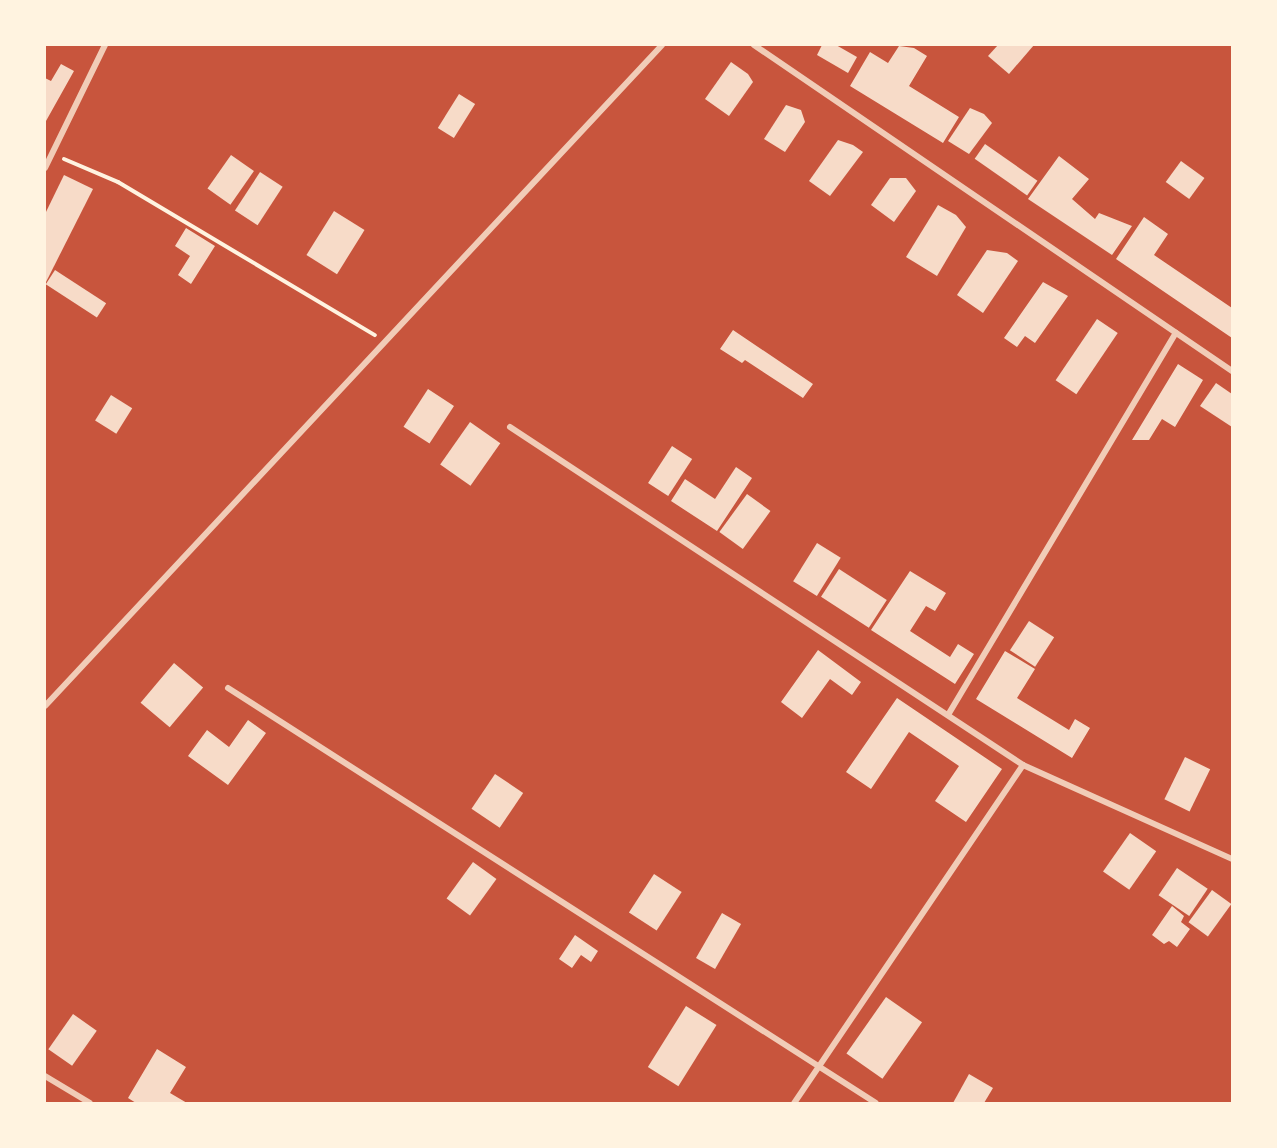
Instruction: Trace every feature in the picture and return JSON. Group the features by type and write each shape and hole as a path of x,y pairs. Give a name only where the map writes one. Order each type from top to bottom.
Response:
{"street":[{"path":"45,168 105,45"},
{"path":"45,706 662,45"},
{"path":"754,45 1232,371"},
{"path":"45,151 52,154"},
{"path":"948,715 1176,333"},
{"path":"510,427 1023,765 1232,859"},
{"path":"228,688 816,1067 876,1103"},
{"path":"794,1103 816,1067 1023,765"},
{"path":"45,1076 90,1103"}],"path":[{"path":"52,154 118,182 385,341"}],"building":[{"path":"822,45 836,45 857,57 848,73 817,55"},
{"path":"998,45 1034,45 1009,74 988,56"},
{"path":"899,46 914,48 927,56 909,86 959,117 943,143 850,86 870,52 888,63"},
{"path":"731,62 748,74 753,82 729,116 705,99"},
{"path":"61,64 74,71 46,121 45,78 51,81"},
{"path":"459,94 475,104 454,138 438,128"},
{"path":"786,105 801,110 805,122 785,152 764,139"},
{"path":"970,108 984,114 992,123 969,154 948,141"},
{"path":"838,140 853,145 863,152 830,196 809,181"},
{"path":"985,144 1037,181 1027,195 975,159"},
{"path":"231,155 254,171 230,205 207,189"},
{"path":"1059,156 1089,179 1072,199 1095,219 1099,213 1132,226 1112,255 1028,199"},
{"path":"1181,161 1204,178 1189,199 1166,182"},
{"path":"260,172 283,187 258,225 235,211"},
{"path":"64,175 93,189 45,284 45,214"},
{"path":"890,178 906,178 916,191 894,222 871,205"},
{"path":"938,205 956,215 966,227 937,276 906,257"},
{"path":"334,211 365,230 337,274 306,255"},
{"path":"1144,217 1168,234 1154,255 1232,308 1232,338 1116,259"},
{"path":"186,228 215,246 191,284 178,275 190,256 175,246"},
{"path":"987,250 1007,253 1018,261 983,313 957,295"},
{"path":"55,270 106,303 97,317 46,284"},
{"path":"1043,282 1068,296 1035,343 1025,336 1017,347 1004,338"},
{"path":"1097,319 1118,333 1076,394 1056,380"},
{"path":"733,330 813,384 803,398 745,360 742,363 720,349"},
{"path":"1178,364 1203,380 1175,427 1162,419 1149,440 1132,440"},
{"path":"1216,383 1232,394 1232,427 1200,406"},
{"path":"428,389 454,406 429,444 403,427"},
{"path":"111,395 132,408 116,434 95,420"},
{"path":"470,422 500,443 470,486 440,465"},
{"path":"672,446 692,459 668,496 648,483"},
{"path":"736,467 752,478 717,531 671,501 685,479 715,499"},
{"path":"747,494 770,511 743,549 719,532"},
{"path":"817,543 841,558 817,596 793,581"},
{"path":"839,569 887,600 869,628 821,597"},
{"path":"910,571 946,593 935,611 926,606 910,631 950,657 958,644 974,654 955,684 871,630"},
{"path":"1029,621 1054,637 1035,667 1010,650"},
{"path":"818,650 861,682 852,695 830,679 802,718 781,702"},
{"path":"1005,651 1035,669 1017,698 1069,730 1075,719 1090,728 1072,758 976,699"},
{"path":"174,663 203,687 170,727 141,703"},
{"path":"897,698 1002,769 966,822 935,801 959,766 909,732 871,789 846,772"},
{"path":"248,720 266,733 228,785 188,756 207,730 229,747"},
{"path":"1185,757 1210,769 1190,812 1164,799"},
{"path":"495,774 523,793 500,828 472,809"},
{"path":"1130,833 1156,851 1129,890 1103,872"},
{"path":"473,862 496,879 470,915 447,898"},
{"path":"1177,868 1208,889 1189,916 1159,895"},
{"path":"654,874 682,892 657,931 629,913"},
{"path":"1212,890 1231,904 1208,936 1188,922"},
{"path":"1172,906 1184,916 1181,922 1190,929 1177,947 1169,941 1164,944 1152,935"},
{"path":"722,913 741,924 715,969 696,958"},
{"path":"575,935 598,951 591,962 581,955 572,968 559,959"},
{"path":"886,997 922,1022 882,1079 846,1054"},
{"path":"686,1006 717,1025 678,1086 648,1067"},
{"path":"73,1014 97,1031 72,1066 48,1049"},
{"path":"157,1049 186,1067 170,1093 187,1103 136,1103 128,1098"},
{"path":"969,1074 993,1088 984,1103 953,1103"}]}
